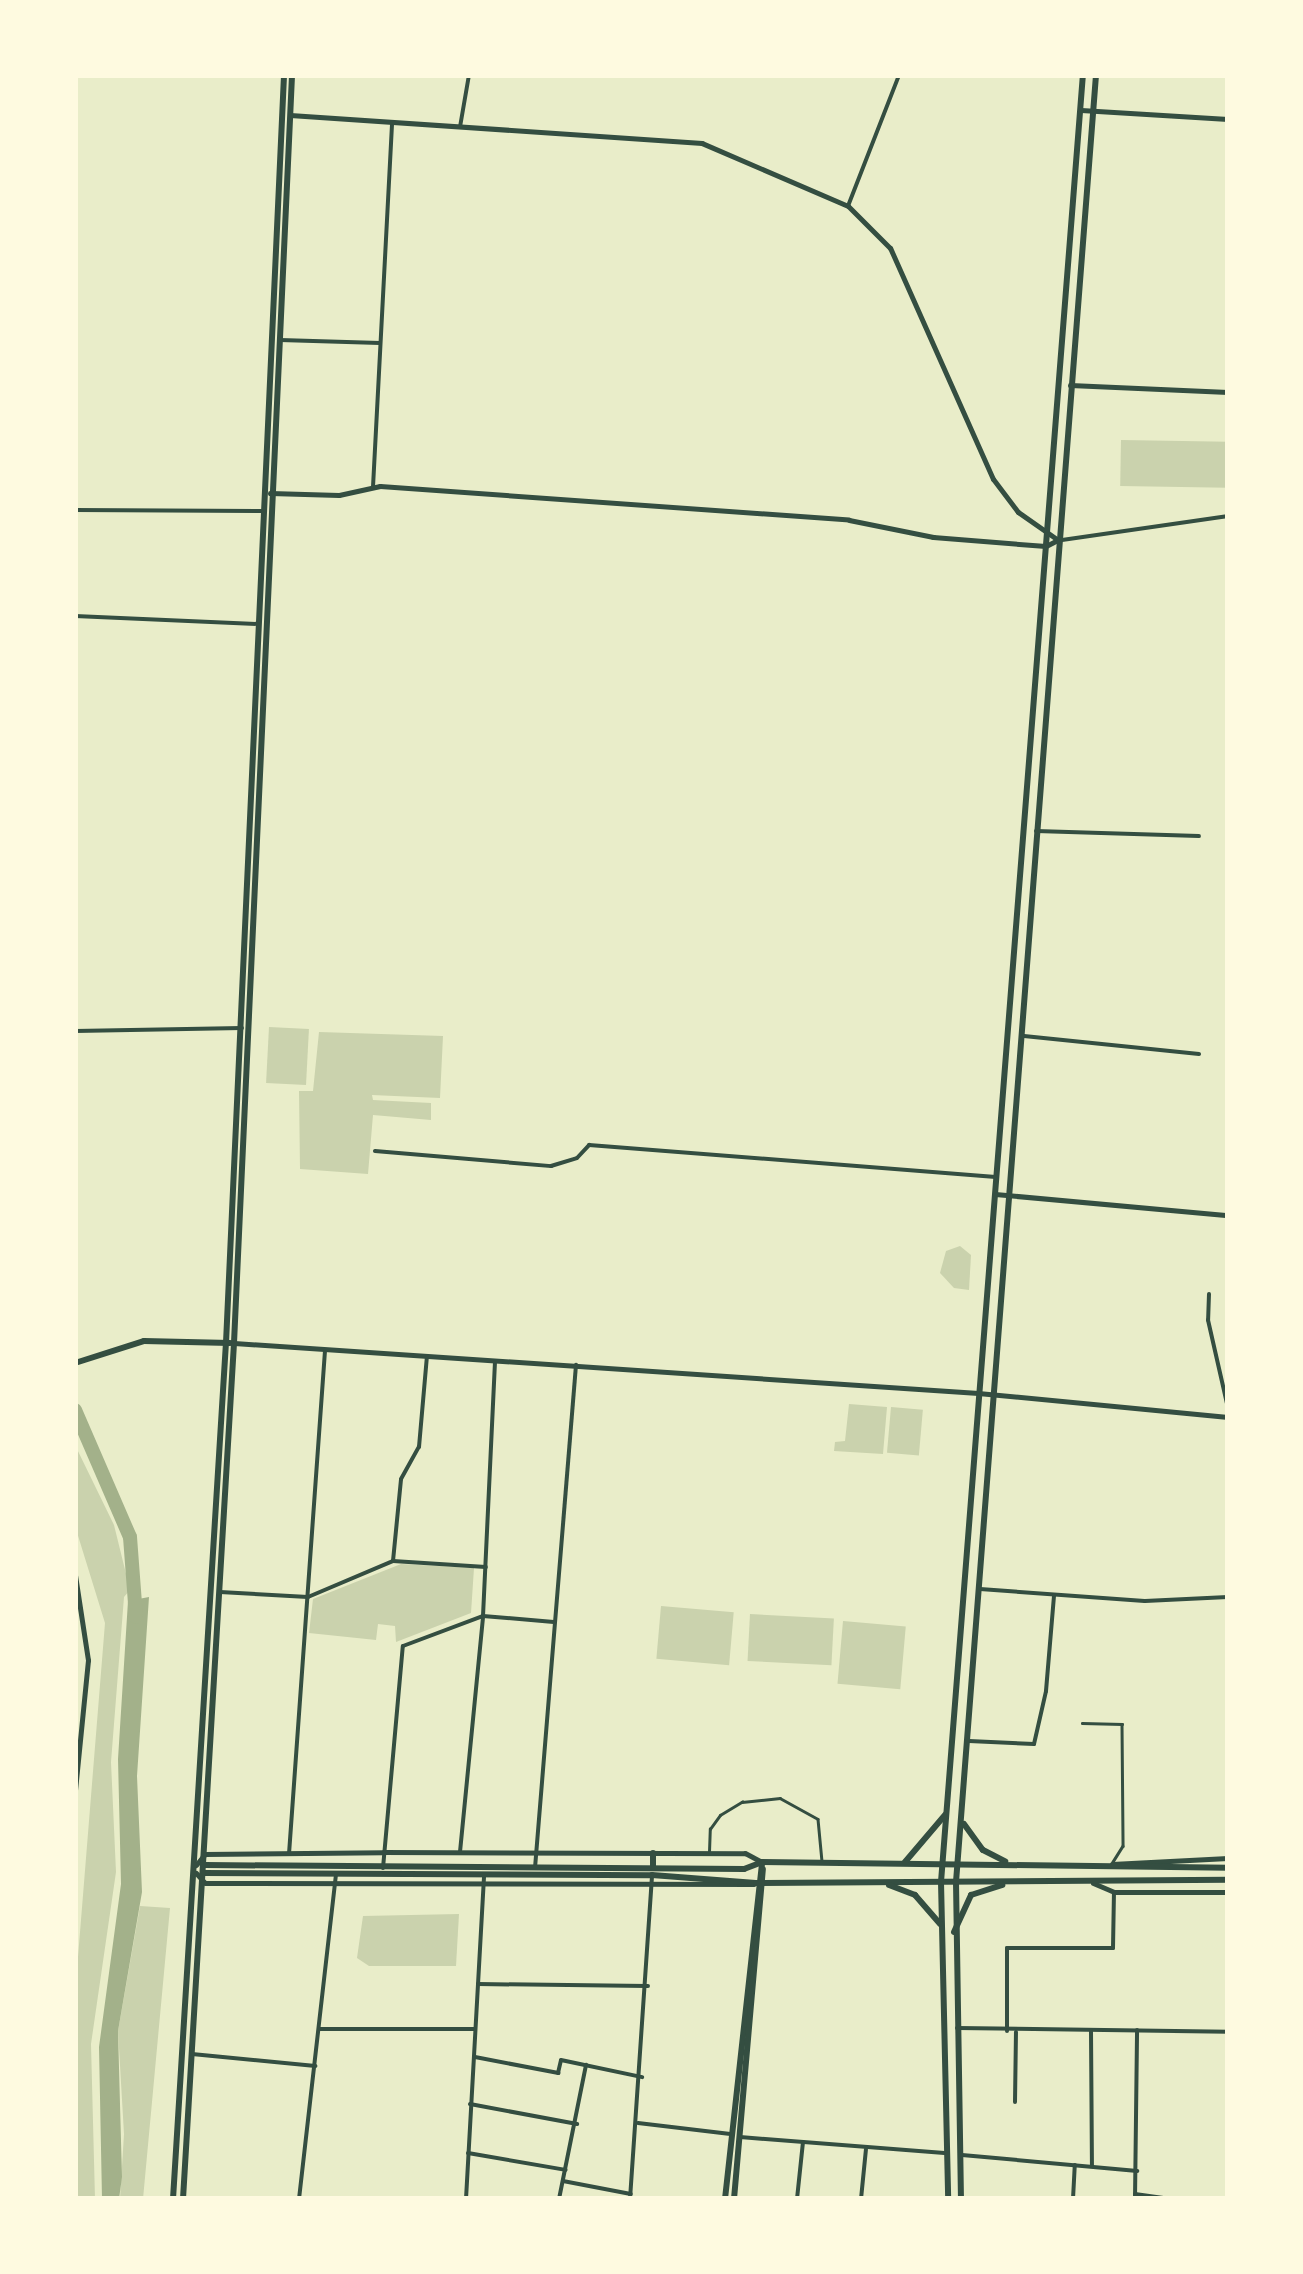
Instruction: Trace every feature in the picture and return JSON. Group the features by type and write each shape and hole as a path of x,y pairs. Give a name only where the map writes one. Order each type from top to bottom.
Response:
{"main road":[{"path":"183,2199 205,1884 200,1869 206,1854 220,1592 263,511 270,493 280,340 284,75"},
{"path":"173,2199 200,1869 230,1343 286,115 292,75"},
{"path":"948,2199 940,1924 942,1863 1083,75"},
{"path":"962,2199 956,1882 1006,1195 1096,75"},
{"path":"75,1363 108,1351 171,1338 230,1343"},
{"path":"904,1863 948,1809"},
{"path":"962,1821 983,1850 1010,1863"},
{"path":"653,1853 653,1872"},
{"path":"200,1869 484,1876 744,1869 762,1862 1228,1868"},
{"path":"734,2199 762,1862"},
{"path":"1048,1881 1049,1863"},
{"path":"200,1869 535,1868 653,1872 761,1883 1228,1880"},
{"path":"954,1932 971,1895 1034,1881"},
{"path":"878,1882 915,1895 940,1924"},
{"path":"725,2199 761,1883"}],"street":[{"path":"460,127 469,75"},
{"path":"848,206 899,75"},
{"path":"1080,110 1228,119"},
{"path":"286,115 702,143 848,206 890,248 993,479 1018,512 1058,540"},
{"path":"373,487 392,122"},
{"path":"280,340 380,344"},
{"path":"1070,385 1228,392"},
{"path":"270,493 339,495 373,487 864,521 933,537 1046,546 1058,540 1228,516"},
{"path":"75,510 263,511"},
{"path":"75,616 260,624"},
{"path":"1036,830 1199,836"},
{"path":"75,1031 242,1028"},
{"path":"1019,1035 1199,1054"},
{"path":"375,1151 551,1166 577,1158 588,1144 996,1177"},
{"path":"995,1194 1228,1215"},
{"path":"1209,1294 1208,1320 1228,1408"},
{"path":"230,1343 994,1394 1228,1417"},
{"path":"289,1854 325,1350"},
{"path":"393,1561 401,1480 419,1446 427,1356"},
{"path":"460,1852 483,1616 495,1361"},
{"path":"535,1868 576,1366"},
{"path":"220,1592 308,1597 393,1561 486,1567"},
{"path":"75,1575 88,1660 75,1791"},
{"path":"980,1589 1145,1602 1228,1597"},
{"path":"969,1741 1034,1744 1046,1691 1054,1595"},
{"path":"383,1868 402,1646 483,1616 556,1622"},
{"path":"206,1854 709,1852 744,1853 762,1862"},
{"path":"1112,1864 1228,1858"},
{"path":"564,2181 630,2197 642,2077 653,1872"},
{"path":"300,2199 336,1874"},
{"path":"466,2199 484,1876"},
{"path":"1091,1881 1114,1892 1228,1892"},
{"path":"205,1884 742,1888 761,1883"},
{"path":"1007,2031 1008,1948 1113,1948 1114,1892"},
{"path":"478,1984 648,1986"},
{"path":"957,2028 1228,2032"},
{"path":"318,2029 475,2029"},
{"path":"1091,2030 1092,2166"},
{"path":"1137,2030 1135,2196 1169,2199"},
{"path":"1015,2102 1016,2031"},
{"path":"192,2054 314,2066"},
{"path":"473,2056 558,2073 561,2060 642,2077"},
{"path":"559,2199 586,2065"},
{"path":"470,2104 576,2124"},
{"path":"638,2123 730,2134"},
{"path":"740,2137 946,2153"},
{"path":"797,2199 802,2142"},
{"path":"860,2199 866,2147"},
{"path":"468,2153 566,2170"},
{"path":"960,2155 1136,2171"},
{"path":"1073,2199 1075,2165"}],"lane":[{"path":"1082,1723 1122,1724 1122,1846 1112,1864"},
{"path":"709,1852 710,1828 720,1814 756,1798 780,1798 818,1819 822,1862"}],"shaded area":[{"path":"1121,440 1228,442 1227,488 1120,486"},
{"path":"269,1027 309,1029 306,1085 266,1083"},
{"path":"319,1032 443,1036 440,1098 372,1095 373,1100 431,1103 431,1120 373,1115 368,1174 300,1169 299,1091 313,1091"},
{"path":"960,1246 971,1255 969,1290 954,1288 940,1273 946,1251"},
{"path":"849,1404 887,1407 883,1454 834,1451 835,1442 845,1441"},
{"path":"891,1407 923,1410 919,1456 887,1453"},
{"path":"75,1445 114,1525 130,1590 124,1597 111,1762 116,1872 91,2044 95,2199 75,2199 75,1994 105,1623 75,1526"},
{"path":"401,1564 474,1568 471,1613 396,1642 395,1626 378,1624 376,1640 309,1633 313,1599"},
{"path":"149,1597 137,1776 142,1892 118,2031 122,2177 119,2199 102,2199 99,2047 121,1884 118,1759 128,1601"},
{"path":"661,1606 734,1612 729,1665 656,1659"},
{"path":"750,1614 834,1618 831,1665 748,1661"},
{"path":"843,1621 906,1626 900,1689 838,1684"},
{"path":"140,1906 170,1908 143,2199 120,2199 124,2134 118,2031"},
{"path":"459,1914 456,1966 369,1966 357,1958 363,1916"}],"waterway":[{"path":"75,1410 130,1537 136,1617"}]}
